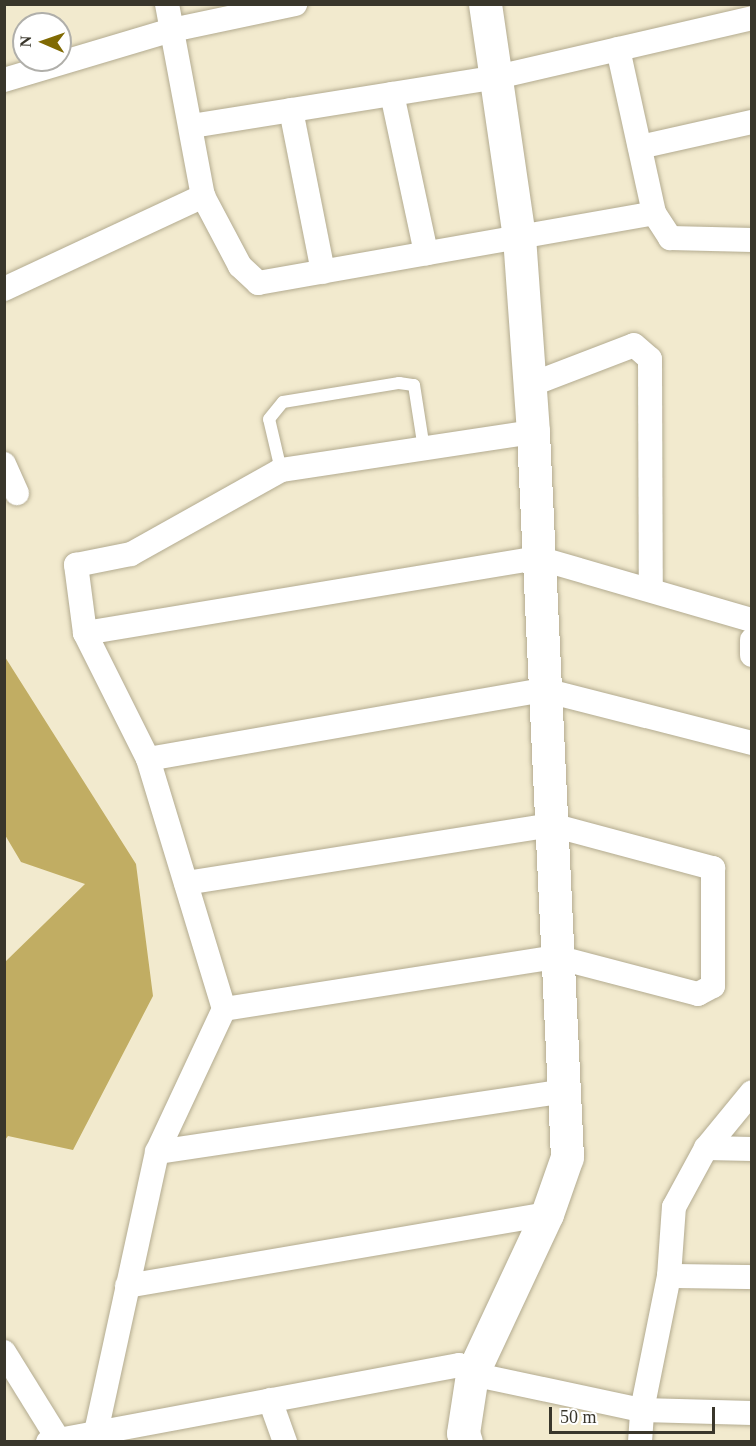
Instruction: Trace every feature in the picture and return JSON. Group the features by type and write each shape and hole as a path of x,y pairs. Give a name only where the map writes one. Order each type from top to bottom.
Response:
{"street":[{"path":"167,4 192,126 203,196 240,266 258,283 654,213"},
{"path":"4,80 172,30 295,4"},
{"path":"466,1442 463,1433 472,1374 547,1214 567,1157 566,1091 556,957 552,825 530,385 519,237 497,77 484,4"},
{"path":"192,126 497,77 752,18"},
{"path":"618,49 654,213 670,238 752,240"},
{"path":"392,94 426,253"},
{"path":"291,110 323,272"},
{"path":"640,147 752,122"},
{"path":"4,289 203,196"},
{"path":"530,385 633,345 650,359 651,589"},
{"path":"96,1432 157,1152 224,1009 148,759 85,633 76,565 131,554 281,470 533,432"},
{"path":"4,464 17,494"},
{"path":"85,633 538,558 752,620"},
{"path":"752,640 752,655"},
{"path":"148,759 544,690 752,743"},
{"path":"186,883 552,825 713,868 713,986 698,994 556,957 224,1009"},
{"path":"157,1152 566,1091"},
{"path":"640,1442 642,1410 669,1276 674,1207 706,1148 752,1092"},
{"path":"706,1148 752,1149"},
{"path":"127,1286 547,1214"},
{"path":"669,1276 752,1277"},
{"path":"4,1352 53,1440 96,1432 158,1431 270,1400 459,1365 472,1374 642,1410 752,1413"},
{"path":"270,1400 285,1442"}],"lane":[{"path":"281,470 269,419 283,402 399,383 414,385 424,448"}],"shaded area":[{"path":"5,657 136,864 153,996 73,1150 8,1136 5,1140 5,962 85,884 21,862 5,835"}]}
